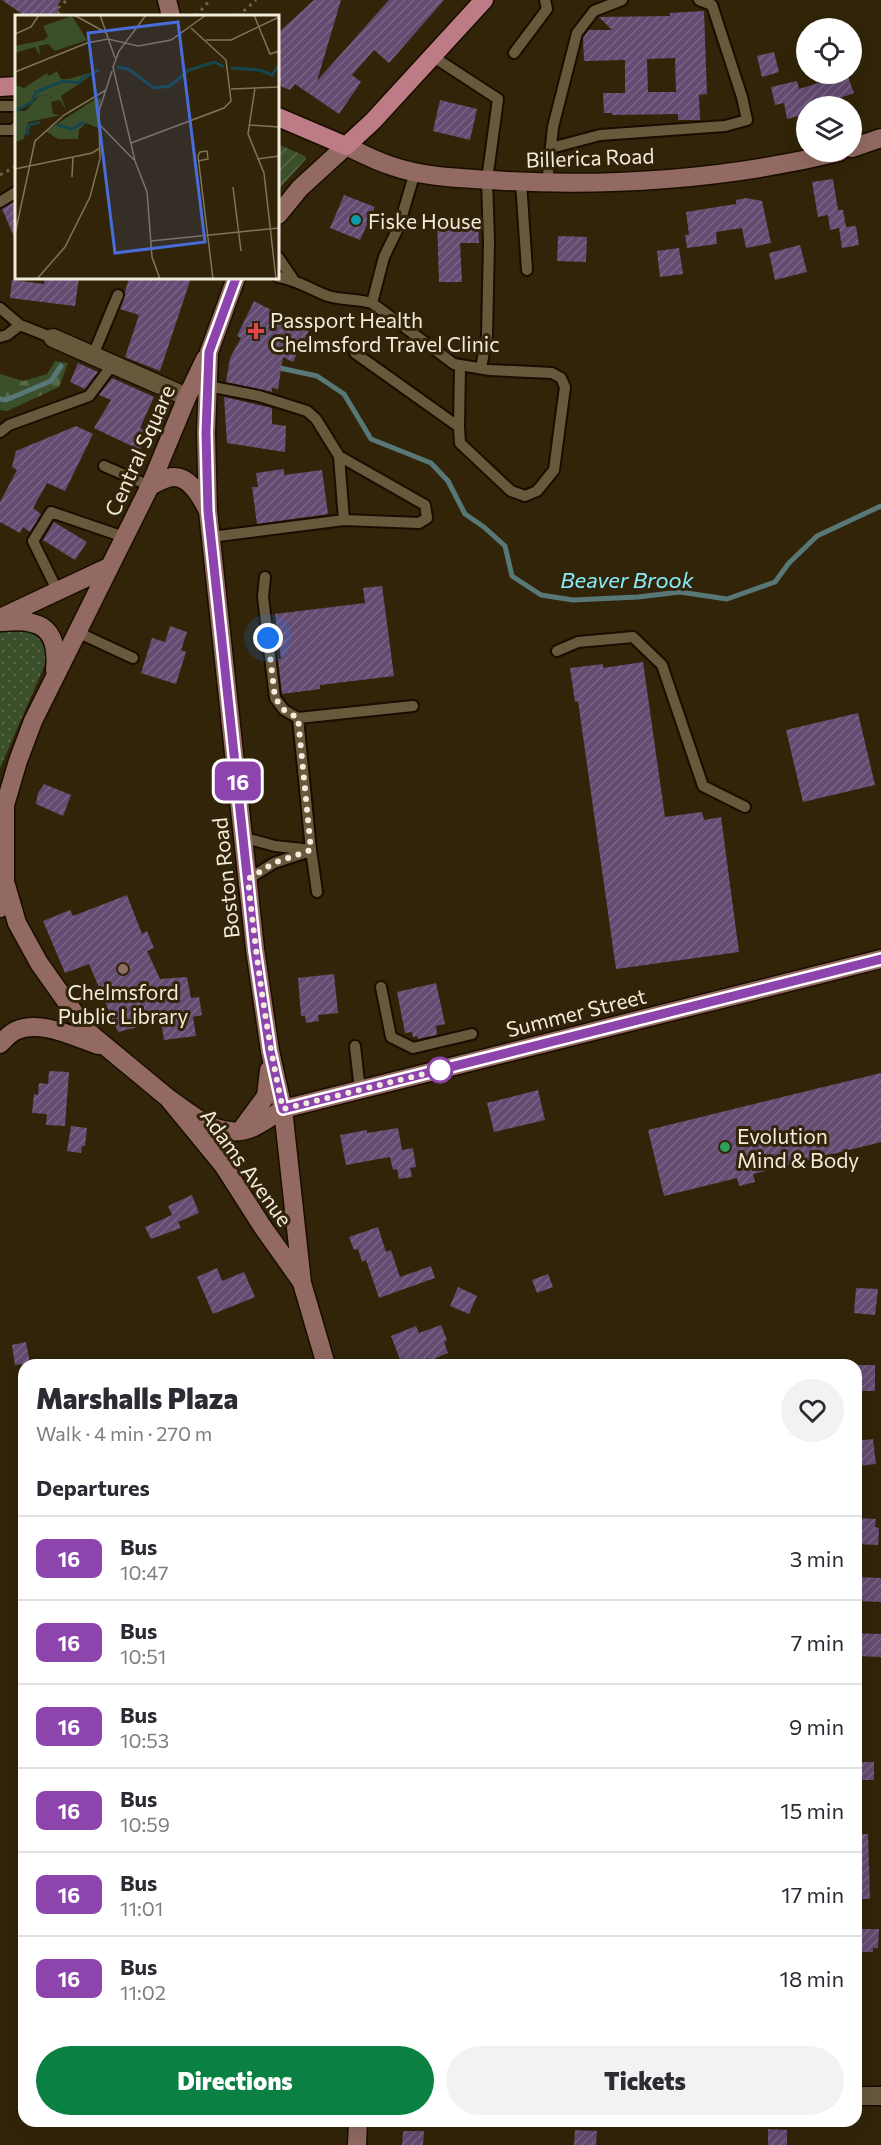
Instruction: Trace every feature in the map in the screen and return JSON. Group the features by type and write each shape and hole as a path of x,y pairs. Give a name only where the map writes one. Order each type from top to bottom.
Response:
{"main road":[{"path":"279,214 300,188 373,122 484,0"},
{"path":"0,87 15,86"},
{"path":"279,117 346,146"},
{"path":"862,145 881,138"},
{"name":"Billerica Road","path":"346,146 392,166 429,175 547,184 626,181 796,162"},
{"name":"Boston Road","path":"236,279 209,352 206,433 208,511 255,950 270,1051 283,1109 302,1283 324,1359"},
{"name":"Central Square","path":"5,883 5,805 29,731 150,486 187,397 209,352"},
{"path":"150,486 169,477 178,477 200,494 208,511"},
{"path":"0,620 109,567"},
{"path":"0,620 29,621 45,630 55,644 53,681"},
{"path":"0,908 5,883"},
{"name":"Adams Avenue","path":"5,883 17,923 39,963 87,1031 168,1098 223,1165 302,1283"},
{"name":"Summer Street","path":"240,1131 254,1127 283,1109 881,959"},
{"path":"0,1044 14,1031 35,1027 59,1032 106,1048"},
{"path":"168,1098 209,1126 226,1132 240,1131 267,1096 270,1051"},
{"path":"357,2145 358,2127"}],"street":[{"path":"53,338 187,397"},
{"path":"862,2096 881,2096"}],"lane":[{"path":"514,52 547,9 545,0"},
{"path":"547,184 553,127 577,33 594,11 622,0"},
{"path":"551,148 600,135 725,126 747,120 712,5 699,0"},
{"path":"432,56 498,99 487,180 489,242 487,336 482,368"},
{"path":"0,130 15,128"},
{"path":"372,303 384,257 399,226 415,172"},
{"path":"521,182 527,270"},
{"path":"0,201 15,193"},
{"path":"279,258 293,279"},
{"path":"279,277 293,279 330,297 372,303 454,364 552,373 561,378 565,387 554,470 537,491 525,496 511,491 460,443 460,365"},
{"path":"93,355 118,296"},
{"path":"0,308 20,325 53,338"},
{"path":"0,337 7,335 20,325"},
{"path":"355,353 459,427"},
{"path":"0,432 9,425 89,396 113,364"},
{"path":"208,387 259,396 307,411 316,419 339,456 344,520"},
{"path":"211,537 344,520 419,523 427,518 427,510 421,503 339,456"},
{"path":"104,466 150,486"},
{"path":"58,592 33,540 51,512 124,537"},
{"path":"265,577 263,597 275,698 284,710 298,718 413,706"},
{"path":"77,632 133,657"},
{"path":"557,651 578,642 633,637 662,664 703,786 745,807"},
{"path":"298,718 317,892"},
{"path":"242,837 275,846 311,850"},
{"path":"248,879 274,863 311,850"},
{"path":"381,987 392,1037 413,1048 472,1034"},
{"path":"355,1046 360,1090"}],"path":[{"path":"63,15 58,10 67,0"},
{"path":"197,15 210,0"},
{"path":"239,15 256,0"},
{"path":"0,175 15,167"}],"green space":[{"path":"279,144 305,156 306,159 279,189"},
{"path":"55,361 68,363 59,387 7,411 0,410 0,374 23,381 47,374"},
{"path":"23,628 40,640 47,660 0,768 0,633"}],"building":[{"path":"2,0 61,0 55,15 24,15"},
{"path":"314,0 341,0 317,81 389,0 444,0 389,63 374,50 352,75 361,82 339,114 295,84 290,90 279,85 279,32"},
{"path":"704,11 707,94 699,95 700,120 678,120 678,114 612,115 612,113 604,113 603,93 625,93 625,60 584,61 583,38 589,30 612,30 599,17 670,16 670,13","holes":["675,58 676,92 648,92 647,59"]},
{"path":"774,52 779,72 762,77 757,56"},
{"path":"796,81 799,89 815,84 851,84 854,93 846,96 796,96 796,117 787,119 784,103 775,105 771,87"},
{"path":"440,100 477,109 470,140 433,131"},
{"path":"833,179 838,210 843,210 846,227 856,226 859,245 842,248 839,228 830,230 828,215 818,217 812,182"},
{"name":"Fiske House","path":"344,195 375,207 360,240 330,228"},
{"path":"746,198 762,201 771,243 746,248 742,228 716,232 717,244 687,248 685,235 689,234 686,212 736,204 736,200"},
{"path":"15,202 15,239 2,209"},
{"path":"461,217 461,221 478,220 479,243 460,243 462,282 439,282 437,218"},
{"path":"558,236 587,237 586,262 557,261"},
{"path":"800,245 807,272 775,280 769,253"},
{"path":"679,248 683,274 660,277 657,251"},
{"path":"45,279 79,279 75,306 10,298 12,280 44,284"},
{"path":"129,279 191,279 160,371 125,357 139,315 120,309"},
{"path":"254,301 309,330 293,362 283,357 278,389 272,388 272,392 226,382 230,358 241,338 237,336"},
{"path":"78,363 98,372 85,389 70,382"},
{"path":"112,378 154,397 140,428 149,431 140,450 94,428 111,400 99,395"},
{"path":"224,397 272,408 272,424 286,426 285,452 227,443"},
{"path":"76,426 93,434 65,491 47,483 33,508 41,514 30,532 23,527 20,533 0,522 0,502 17,470 12,467 16,451"},
{"path":"284,469 284,475 322,470 328,514 257,524 252,487 258,487 256,473"},
{"path":"54,522 87,542 75,560 43,540"},
{"path":"382,586 394,676 320,685 320,689 282,694 278,659 281,659 275,614 365,603 363,588"},
{"path":"170,626 187,632 181,650 186,652 176,684 141,673 152,638 165,642"},
{"path":"643,662 665,817 702,812 704,820 721,817 739,952 616,969 578,701 575,702 570,668 603,664 603,668"},
{"path":"858,713 875,785 803,802 786,730"},
{"path":"44,784 71,795 63,816 36,804 38,793"},
{"name":"Chelmsford Public Library","path":"127,895 142,934 147,931 154,948 147,951 160,979 187,977 191,998 199,997 202,1015 193,1017 196,1036 164,1040 161,1021 118,1032 89,964 65,973 43,921 70,910 73,916"},
{"path":"334,974 338,1013 318,1015 319,1021 306,1023 305,1016 301,1016 298,978"},
{"path":"436,983 445,1024 436,1026 437,1035 418,1039 417,1036 413,1037 412,1032 405,1033 397,992"},
{"path":"49,1071 69,1072 65,1126 46,1125 47,1114 32,1113 34,1094 38,1095 39,1083 48,1084"},
{"path":"881,1073 881,1142 753,1174 755,1182 739,1186 737,1178 664,1196 648,1130"},
{"path":"538,1090 545,1120 494,1132 487,1103"},
{"path":"71,1126 87,1128 85,1146 82,1146 81,1153 67,1151"},
{"path":"398,1128 402,1150 413,1148 416,1167 410,1168 412,1177 399,1179 397,1169 393,1170 390,1157 346,1165 340,1135"},
{"path":"192,1195 199,1213 178,1222 181,1228 151,1239 145,1227 172,1215 168,1206"},
{"path":"378,1227 386,1252 391,1250 400,1277 431,1266 435,1278 379,1298 366,1260 362,1262 358,1249 354,1250 349,1237"},
{"path":"217,1268 222,1281 244,1272 255,1297 213,1314 197,1277"},
{"path":"548,1274 553,1287 537,1293 532,1280"},
{"path":"458,1287 477,1296 469,1314 450,1306"},
{"path":"856,1288 878,1289 875,1315 854,1313"},
{"path":"441,1325 447,1340 444,1342 448,1353 434,1359 400,1359 391,1336 416,1326 419,1333"},
{"path":"26,1342 29,1359 18,1359 18,1365 15,1365 12,1345"},
{"path":"862,1365 875,1365 875,1391 862,1391"},
{"path":"873,1439 876,1464 862,1465 862,1440"},
{"path":"862,1518 876,1519 875,1527 879,1528 878,1545 862,1544"},
{"path":"862,1577 881,1578 881,1602 862,1601"},
{"path":"862,1633 881,1634 881,1657 862,1656"},
{"path":"862,1762 874,1762 874,1780 862,1780"},
{"path":"862,1834 868,1834 870,1899 862,1899"},
{"path":"862,1929 879,1929 878,1948 873,1948 873,1952 862,1952"},
{"path":"768,2129 787,2130 787,2145 768,2145"},
{"path":"575,2130 597,2131 596,2145 574,2145"},
{"path":"403,2131 424,2131 423,2145 402,2145"}],"waterway":[{"name":"Beaver Brook","path":"0,399 6,400 51,381 61,366"},
{"name":"Beaver Brook","path":"275,367 317,376 344,394 371,439 431,463 448,481 465,514 505,546 512,576 541,595 573,600 638,597 680,592 727,599 775,582 789,563 817,536 881,506"}],"bus line":[{"name":"16","path":"236,279 209,352 206,433 208,511 255,950 270,1051 283,1109 881,959"}],"place":[{"name":"Fiske House","path":"356,220"},
{"name":"Passport Health Chelmsford Travel Clinic","path":"256,331"},
{"name":"Chelmsford Public Library","path":"123,969"},
{"name":"Evolution Mind & Body","path":"725,1147"}],"route":[{"path":"268,638 275,698 284,710 298,718 311,850 274,863 248,879 255,950 270,1051 283,1109 440,1070"}]}
